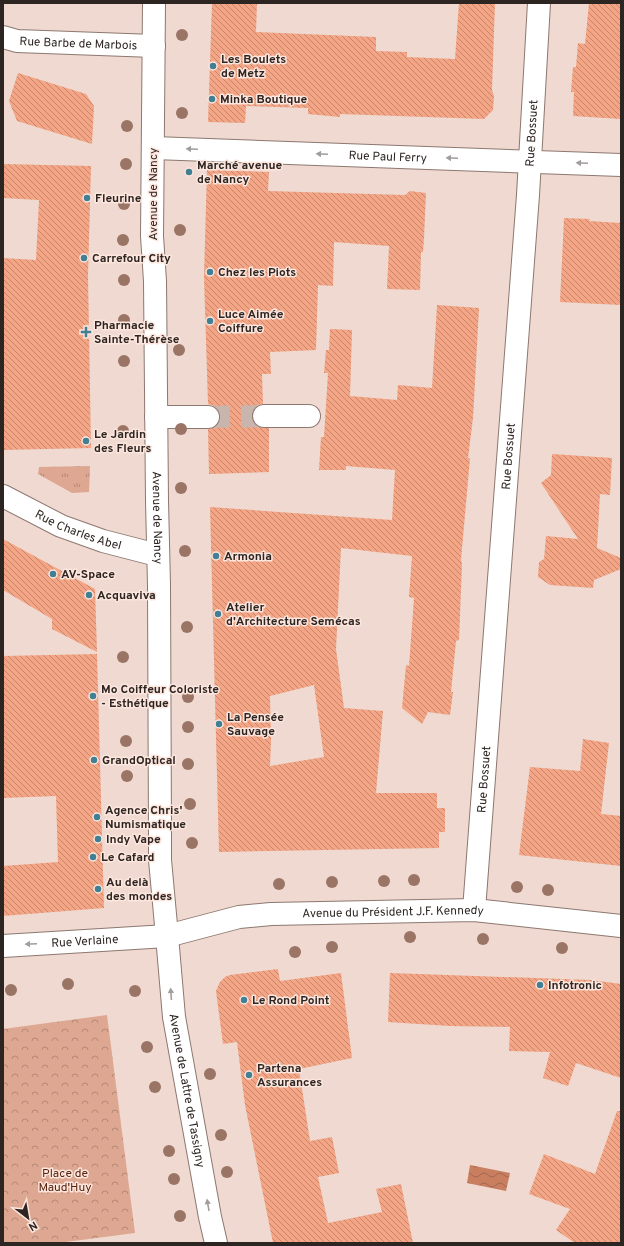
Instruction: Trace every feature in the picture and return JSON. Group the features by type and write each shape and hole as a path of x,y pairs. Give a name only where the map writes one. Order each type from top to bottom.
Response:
{"street":[{"name":"Avenue de Nancy","path":"154,3 154,148 152,236 155,282 157,555 159,585 160,848 167,936"},
{"name":"Rue Bossuet","path":"474,910 530,161 539,3"},
{"name":"Rue Barbe de Marbois","path":"3,37 17,41 154,46"},
{"name":"Rue Paul Ferry","path":"154,148 621,165"},
{"path":"264,416 310,416"},
{"path":"156,417 208,417"},
{"name":"Rue Charles Abel","path":"3,496 61,526 103,541 157,555"},
{"name":"Avenue du Président J.F. Kennedy","path":"167,936 239,917 271,914 474,910 621,926"},
{"name":"Rue Verlaine","path":"3,946 167,936"},
{"name":"Avenue de Lattre de Tassigny","path":"167,936 174,1017 216,1243"}],"green space":[{"path":"90,466 89,492 72,493 38,474 39,467"},
{"name":"Place de Maud'Huy","path":"107,1015 135,1233 58,1243 3,1243 3,1029"}],"water":[{"path":"470,1165 510,1173 506,1191 467,1183"}],"building":[{"path":"212,3 257,3 256,32 376,37 376,51 407,52 407,57 455,59 459,3 495,3 492,90 494,96 493,110 484,119 340,114 340,117 308,114 308,108 246,106 245,123 208,122"},
{"path":"589,3 621,3 621,119 573,116 574,92 571,92 573,67 576,67 578,43 585,44"},
{"path":"18,73 86,94 94,106 92,144 17,121 9,101"},
{"path":"3,164 91,166 88,276 91,448 3,450 3,258 36,260 39,200 3,198"},
{"path":"207,170 269,172 268,191 405,195 410,191 426,193 423,252 421,252 420,290 387,289 389,246 334,242 333,286 318,285 316,350 270,352 271,374 262,374 263,404 257,405 253,409 252,416 253,422 257,427 269,428 269,472 209,474 208,429 214,428 219,424 220,417 219,411 215,406 208,404 204,277"},
{"path":"564,218 590,219 589,221 621,223 621,305 560,302"},
{"path":"437,305 479,308 473,418 468,458 470,458 461,560 459,640 456,641 450,715 428,712 422,724 402,708 406,665 409,666 414,598 409,597 412,556 341,548 336,649 344,708 383,711 376,793 437,793 437,808 445,808 445,832 439,832 439,848 219,852 210,507 392,520 395,470 346,466 346,470 319,470 321,437 324,437 328,373 324,373 326,350 329,350 330,329 352,330 350,396 397,400 398,385 432,388","holes":["314,685 324,757 270,766 270,696"]},
{"path":"552,454 612,458 610,495 600,494 597,548 621,558 621,569 594,580 593,588 550,585 538,577 539,562 544,559 546,536 578,539 541,483 551,475"},
{"path":"3,539 95,589 97,652 52,629 52,619 3,590"},
{"path":"97,654 104,908 3,916 3,866 58,862 56,796 3,798 3,656"},
{"path":"583,739 609,743 601,814 621,816 621,866 519,855 530,767 580,771"},
{"path":"278,969 280,981 341,973 352,1058 299,1069 310,1141 332,1137 339,1173 318,1177 328,1223 382,1212 376,1189 401,1184 413,1243 273,1243 245,1105 237,1042 223,1044 216,991 220,982 225,977 230,975"},
{"path":"390,973 591,980 621,984 621,1078 576,1063 568,1086 543,1078 550,1052 509,1051 510,1027 450,1026 388,1022"},
{"path":"617,1111 621,1111 621,1243 575,1243 556,1230 570,1209 529,1194 544,1154 595,1174"}],"tunnel":[{"path":"208,417 264,416"}],"place":[{"name":"Les Boulets de Metz","path":"213,66"},
{"name":"Minka Boutique","path":"212,99"},
{"name":"Marché avenue de Nancy","path":"189,172"},
{"name":"Fleurine","path":"87,198"},
{"name":"Carrefour City","path":"84,258"},
{"name":"Chez les Piots","path":"210,272"},
{"name":"Luce Aimée Coiffure","path":"210,321"},
{"name":"Pharmacie Sainte-Thérèse","path":"86,332"},
{"name":"Le Jardin des Fleurs","path":"86,441"},
{"name":"Armonia","path":"216,556"},
{"name":"AV-Space","path":"53,574"},
{"name":"Acquaviva","path":"89,595"},
{"name":"Atelier d'Architecture Semécas","path":"218,614"},
{"name":"Mo Coiffeur Coloriste - Esthétique","path":"93,696"},
{"name":"La Pensée Sauvage","path":"219,724"},
{"name":"GrandOptical","path":"94,760"},
{"name":"Agence Chris' Numismatique","path":"97,817"},
{"name":"Indy Vape","path":"98,839"},
{"name":"Le Cafard","path":"93,857"},
{"name":"Au delà des mondes","path":"98,889"},
{"name":"Infotronic","path":"540,985"},
{"name":"Le Rond Point","path":"244,1000"},
{"name":"Partena Assurances","path":"249,1075"}]}
